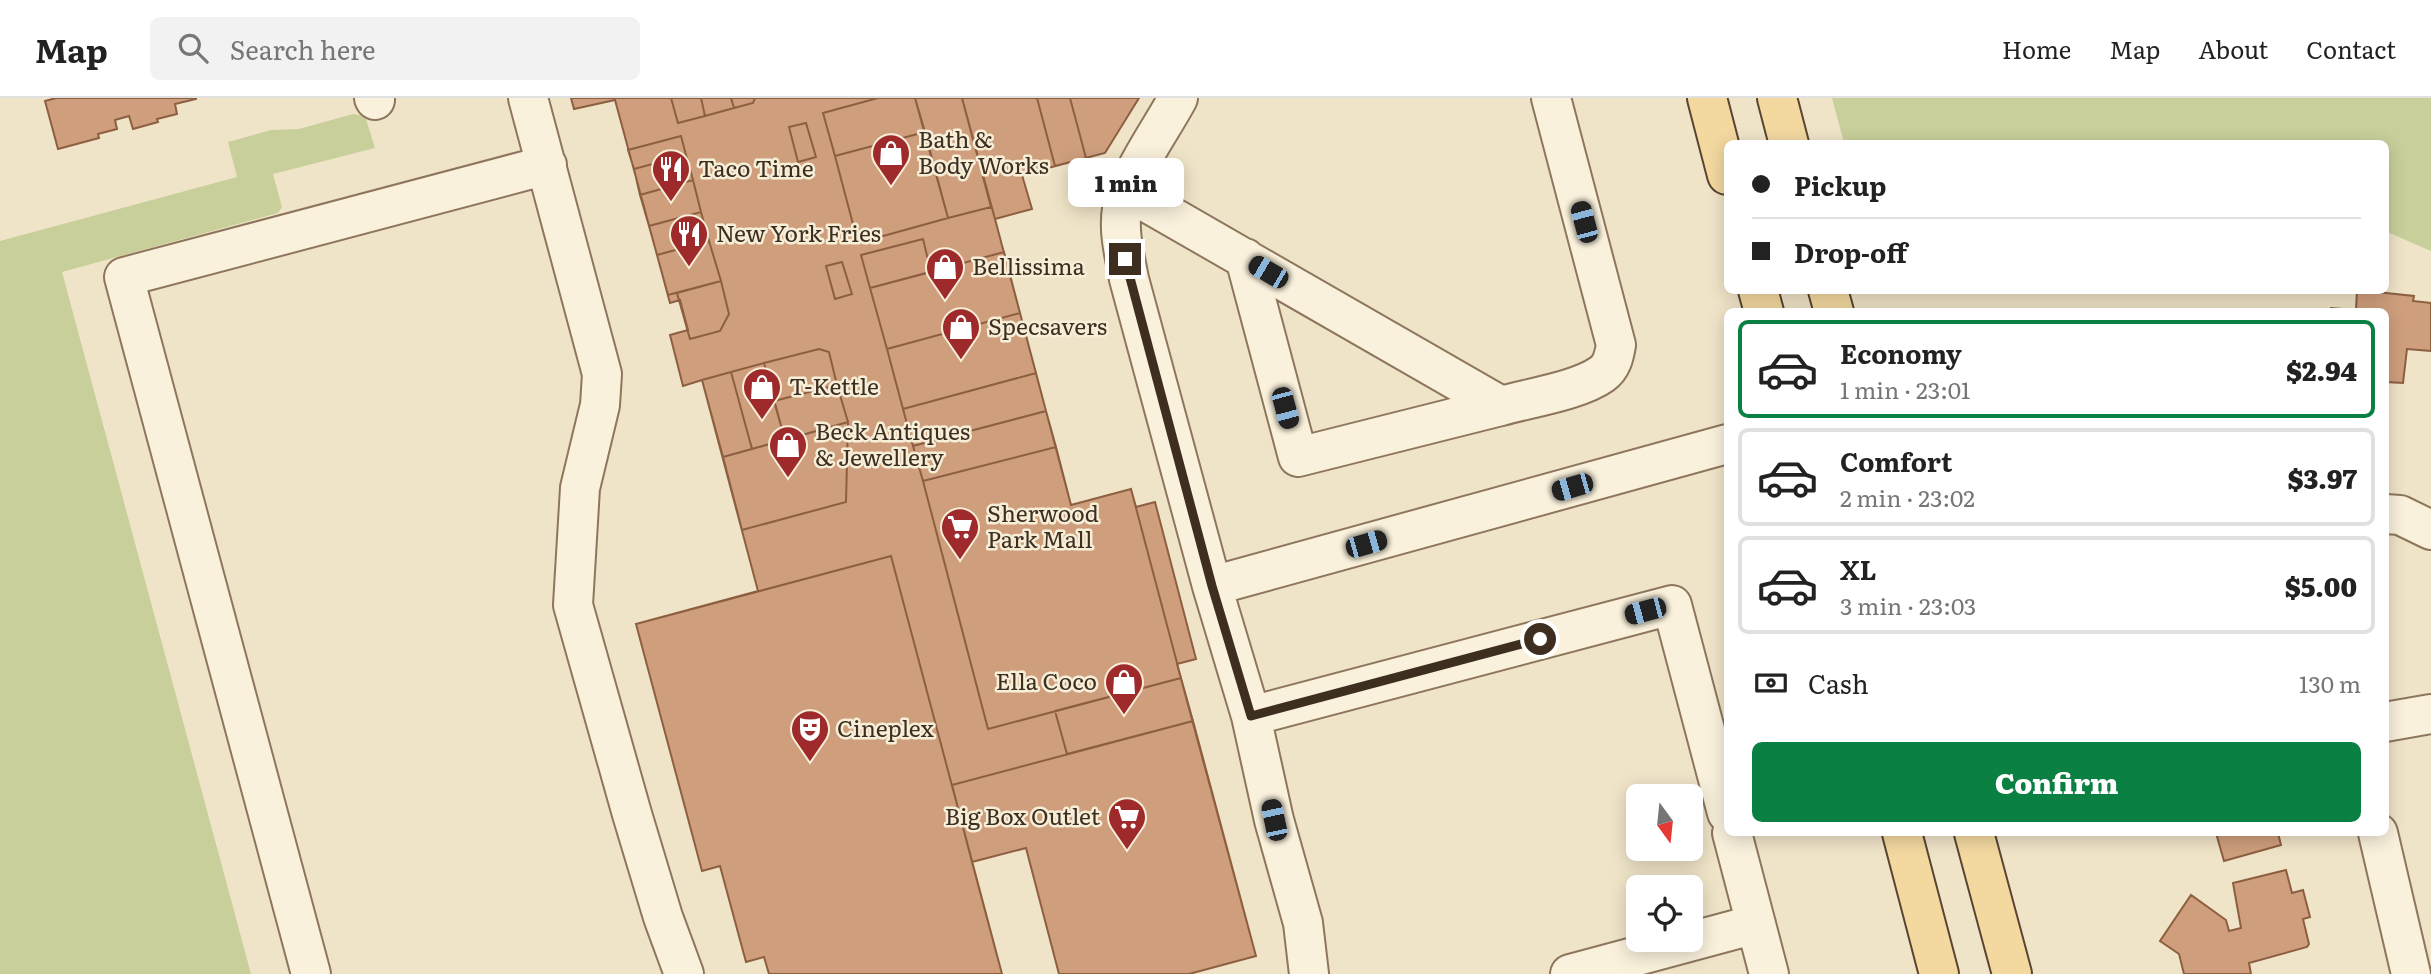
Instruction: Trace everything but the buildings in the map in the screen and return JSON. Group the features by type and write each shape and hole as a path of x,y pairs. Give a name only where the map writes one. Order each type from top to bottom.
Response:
{"main road":[{"path":"1707,98 1724,163"},
{"path":"1777,98 1788,140"},
{"path":"1903,836 1939,974"},
{"path":"1975,836 2012,974"}],"street":[{"path":"528,98 602,374 600,405 580,488 573,605 635,827 684,974"},
{"path":"1178,98 1127,191 1121,211 1122,239 1129,279 1212,586 1251,716 1274,820 1303,923 1308,974"},
{"path":"1245,258 1298,457 1501,406 1603,374 1612,363 1616,345 1551,98"},
{"path":"311,974 124,277 547,165"},
{"path":"1127,191 1501,406"},
{"path":"1212,586 1724,445"},
{"path":"2389,514 2400,515 2431,530"},
{"path":"1251,716 1672,604 1724,802"},
{"path":"2389,721 2431,713"},
{"path":"1733,836 1769,974"},
{"path":"2379,836 2411,974"},
{"path":"1570,974 1756,923"}],"green space":[{"path":"1832,98 2431,98 2431,251 2389,233 2389,140 1843,140"},
{"path":"353,114 365,116 375,148 273,174 282,207 278,213 62,272 251,974 0,974 0,241 237,177 228,142 271,130 299,129"}],"place":[{"name":"Bath & Body Works","path":"891,187"},
{"name":"Taco Time","path":"671,203"},
{"name":"New York Fries","path":"689,268"},
{"name":"Bellissima","path":"945,301"},
{"name":"Specsavers","path":"961,361"},
{"name":"T-Kettle","path":"762,421"},
{"name":"Beck Antiques & Jewellery","path":"788,479"},
{"name":"Sherwood Park Mall","path":"960,561"},
{"name":"Ella Coco","path":"1124,716"},
{"name":"Cineplex","path":"810,763"},
{"name":"Big Box Outlet","path":"1127,851"}],"route":[{"path":"1125,259 1135,305 1212,586 1251,716 1540,639"}]}
